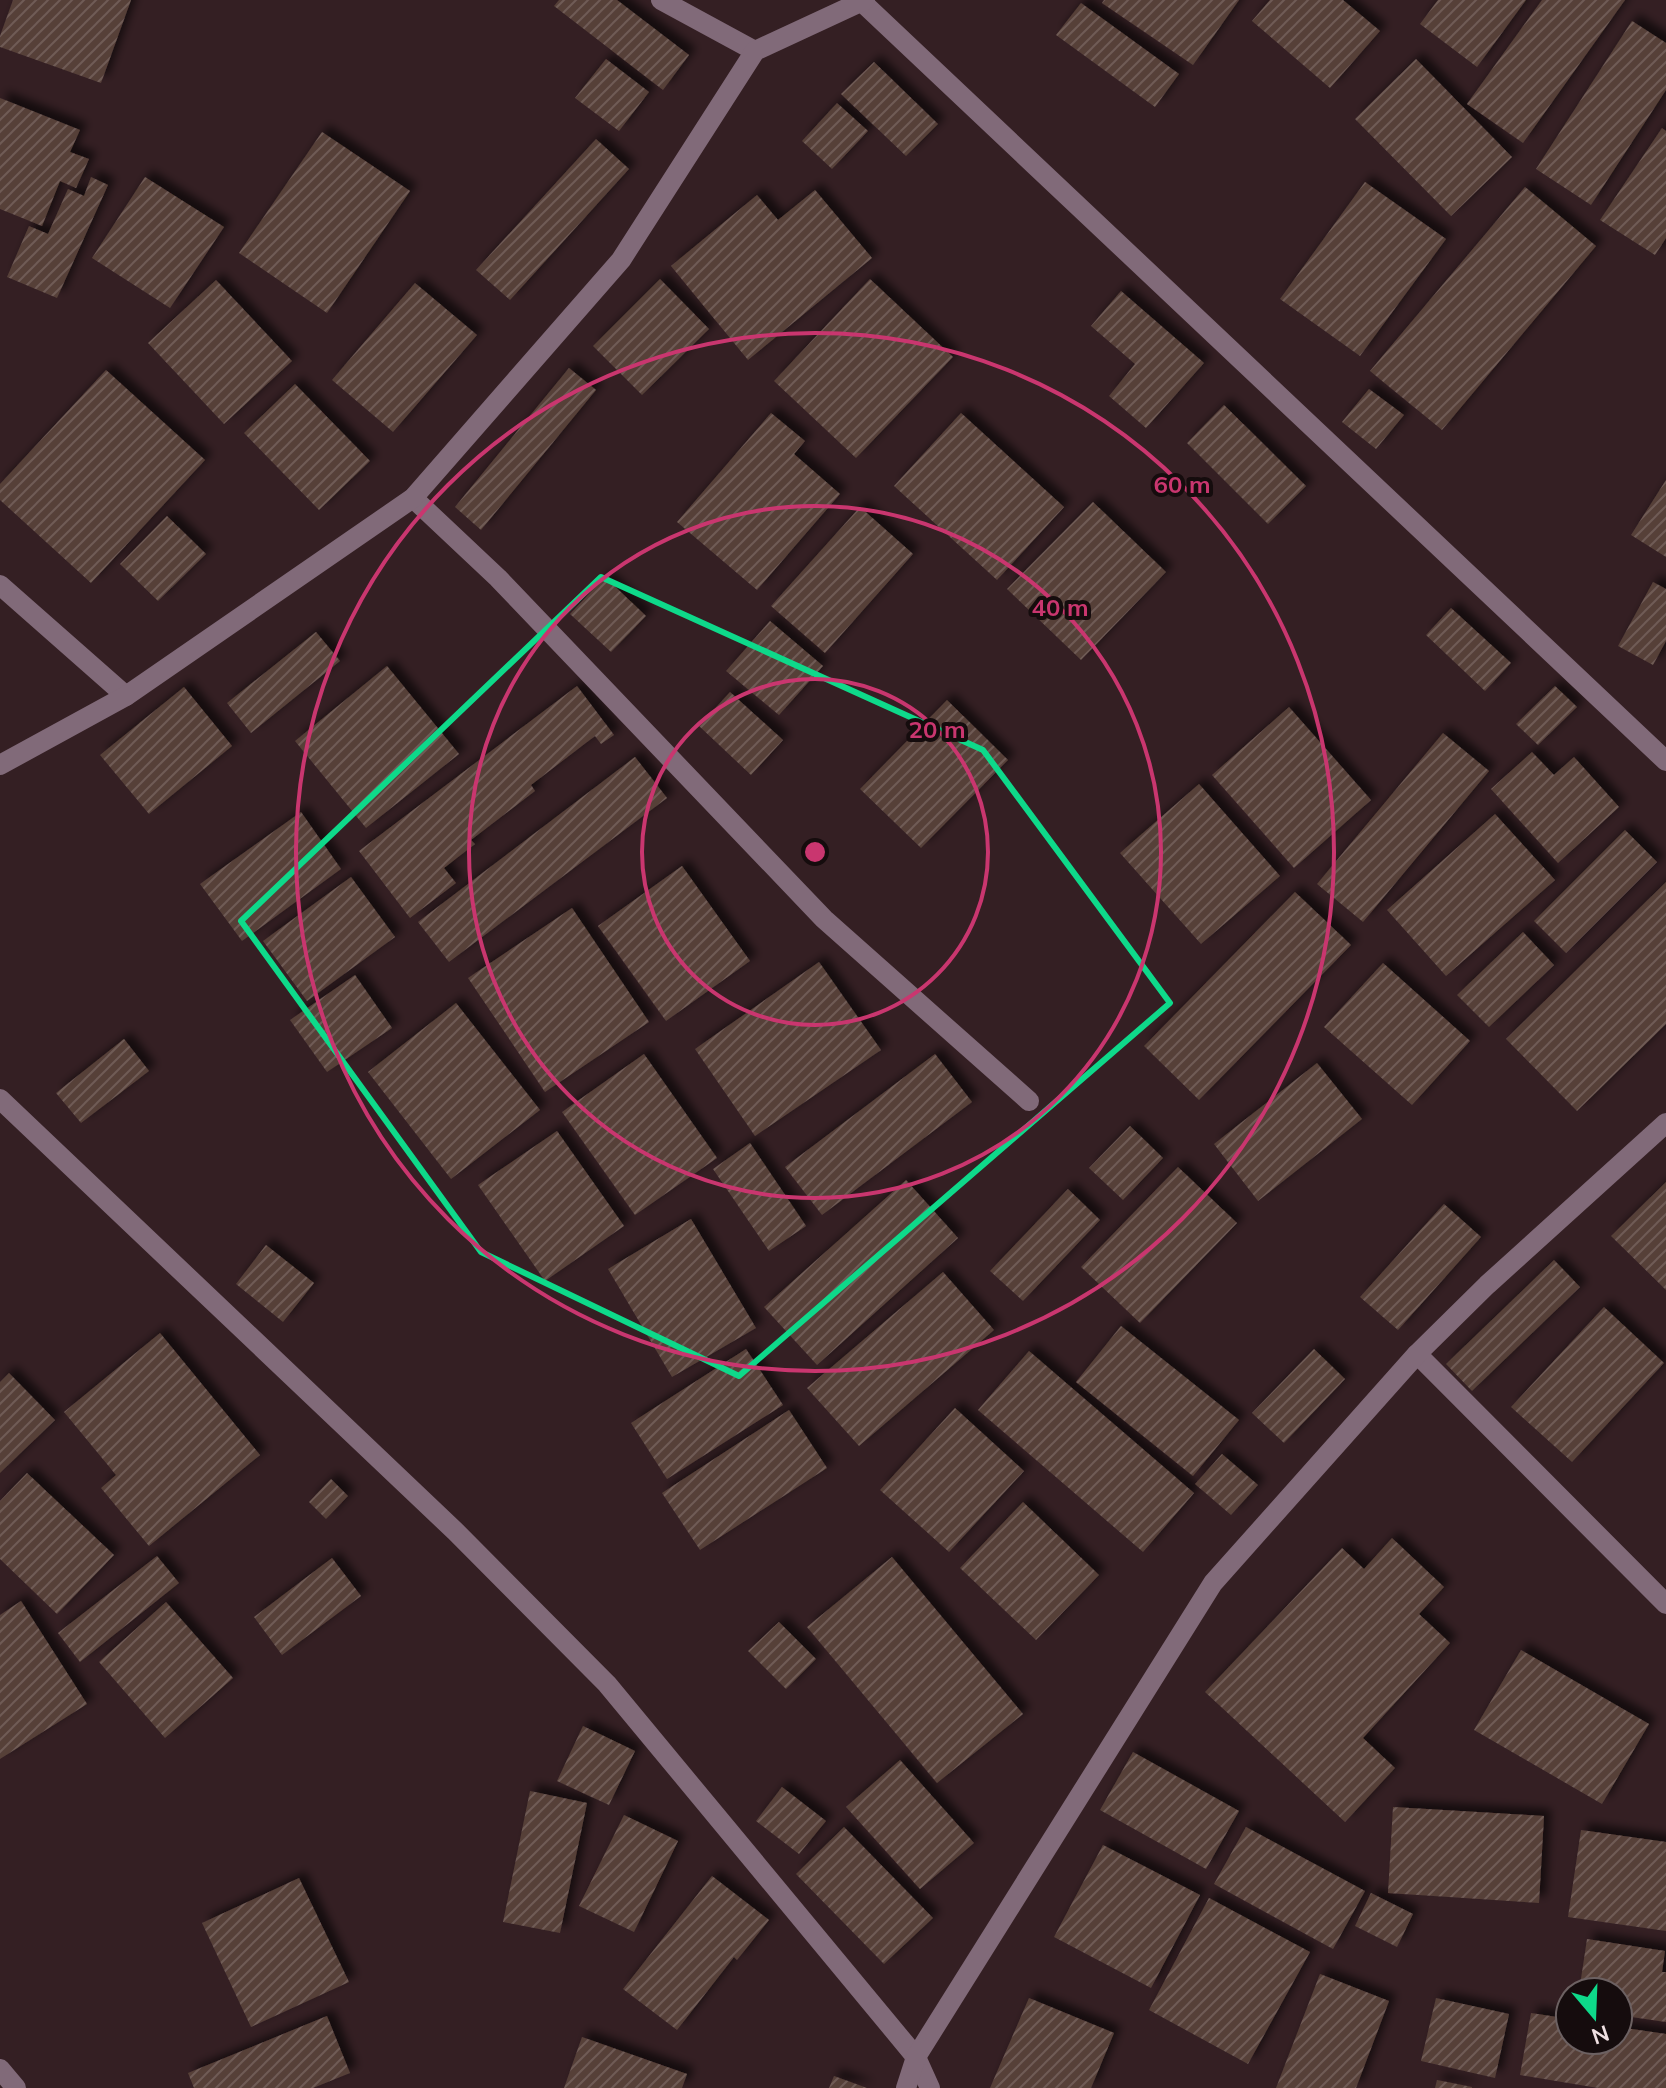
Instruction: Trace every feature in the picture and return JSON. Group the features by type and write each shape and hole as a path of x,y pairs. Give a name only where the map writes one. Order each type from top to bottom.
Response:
{"street":[{"path":"661,0 755,51"},
{"path":"0,765 126,696 413,498 621,260 755,51 864,1 1666,761"},
{"path":"413,498 498,578 824,919 1029,1101"},
{"path":"0,585 126,696"},
{"path":"0,1099 455,1531 607,1684 916,2057 930,2088"},
{"path":"906,2088 916,2057 1213,1583 1417,1354 1487,1285 1666,1123"},
{"path":"1417,1354 1666,1604"},
{"path":"0,2069 16,2088"}],"highlighted area":[{"path":"601,577 983,750 1170,1003 739,1376 481,1252 241,921"}],"building":[{"path":"13,0 131,0 101,83 0,47 0,36"},
{"path":"559,0 617,0 689,55 663,90 554,6"},
{"path":"1104,0 1239,0 1193,65 1102,3"},
{"path":"1270,0 1343,0 1380,31 1330,88 1252,21"},
{"path":"1438,0 1526,0 1477,67 1420,24"},
{"path":"1542,0 1625,0 1523,143 1467,104"},
{"path":"1081,3 1179,74 1155,107 1056,35"},
{"path":"1632,21 1666,43 1666,90 1591,205 1536,169"},
{"path":"606,59 649,92 619,131 575,98"},
{"path":"1416,59 1512,157 1451,216 1355,119"},
{"path":"874,62 938,124 906,156 841,94"},
{"path":"0,98 80,130 70,152 89,159 76,188 60,181 42,226 0,209"},
{"path":"837,103 868,131 832,169 802,141"},
{"path":"1662,128 1666,131 1666,238 1655,255 1600,220"},
{"path":"322,132 410,191 327,313 239,253"},
{"path":"596,139 629,169 510,300 476,270"},
{"path":"91,177 108,185 57,298 7,277 29,226 48,234 68,189 84,196"},
{"path":"145,177 224,227 170,308 92,258"},
{"path":"1365,182 1446,239 1360,356 1280,299"},
{"path":"1525,187 1596,246 1442,430 1370,371"},
{"path":"815,190 872,258 748,360 671,266 757,195 778,220"},
{"path":"660,279 709,329 642,395 593,346"},
{"path":"870,279 953,357 856,458 774,381"},
{"path":"216,280 292,361 224,424 148,343"},
{"path":"415,283 477,335 393,432 332,380"},
{"path":"1121,291 1204,363 1146,428 1109,396 1135,364 1091,326"},
{"path":"569,368 596,390 481,530 455,507"},
{"path":"106,370 205,460 91,583 0,500 0,484"},
{"path":"295,384 370,461 319,510 244,433"},
{"path":"1369,389 1404,415 1376,449 1342,422"},
{"path":"1224,405 1306,486 1268,524 1187,443"},
{"path":"771,413 805,441 794,454 840,494 757,590 677,522"},
{"path":"961,413 1064,507 997,580 894,486"},
{"path":"1666,480 1666,557 1631,535"},
{"path":"1093,502 1166,572 1081,660 1007,589"},
{"path":"860,507 913,554 825,653 771,606"},
{"path":"167,516 206,554 158,601 120,564"},
{"path":"605,577 646,616 611,652 570,614"},
{"path":"1653,582 1666,589 1666,641 1653,665 1618,646"},
{"path":"1451,608 1511,663 1485,691 1426,635"},
{"path":"770,621 823,666 779,715 726,671"},
{"path":"316,632 340,661 251,733 227,703"},
{"path":"387,666 459,754 366,828 295,741"},
{"path":"577,686 614,735 601,744 595,736 531,785 535,791 471,840 475,844 444,868 456,883 410,918 359,851"},
{"path":"1555,686 1577,707 1538,745 1516,724"},
{"path":"184,687 232,746 149,814 100,755"},
{"path":"730,692 783,740 751,775 699,726"},
{"path":"947,700 1008,760 921,848 860,789"},
{"path":"1289,707 1371,800 1294,868 1212,775"},
{"path":"1443,733 1489,771 1363,922 1317,884"},
{"path":"1532,752 1554,775 1574,757 1619,807 1558,863 1491,789"},
{"path":"635,757 667,798 449,962 418,922"},
{"path":"1199,784 1280,876 1201,944 1120,853"},
{"path":"301,812 341,869 242,941 200,884"},
{"path":"1495,814 1555,880 1446,976 1387,910"},
{"path":"1625,830 1657,862 1566,953 1534,921"},
{"path":"682,866 750,961 666,1021 598,926"},
{"path":"351,877 395,937 307,1001 263,941"},
{"path":"1666,882 1666,1024 1577,1111 1506,1039"},
{"path":"1295,892 1351,945 1199,1100 1144,1046"},
{"path":"572,908 649,1022 545,1092 468,978"},
{"path":"1523,932 1554,965 1489,1027 1457,995"},
{"path":"819,962 881,1050 755,1136 695,1049"},
{"path":"1383,963 1470,1041 1412,1105 1324,1027"},
{"path":"355,975 392,1028 327,1072 290,1020"},
{"path":"456,1003 540,1110 451,1179 368,1072"},
{"path":"124,1039 149,1071 81,1123 56,1093"},
{"path":"644,1054 717,1158 635,1215 562,1112"},
{"path":"935,1054 972,1102 822,1215 785,1167"},
{"path":"1317,1063 1362,1119 1258,1201 1214,1144"},
{"path":"1130,1126 1163,1158 1123,1200 1089,1168"},
{"path":"557,1131 624,1226 545,1281 478,1185"},
{"path":"750,1143 806,1226 769,1251 713,1169"},
{"path":"1178,1167 1237,1223 1140,1323 1081,1267"},
{"path":"906,1180 958,1238 817,1365 764,1307"},
{"path":"1666,1182 1666,1290 1611,1236"},
{"path":"1068,1189 1100,1220 1023,1301 990,1271"},
{"path":"1444,1204 1481,1237 1398,1330 1360,1297"},
{"path":"691,1219 756,1328 672,1377 608,1269"},
{"path":"266,1245 314,1283 283,1322 236,1284"},
{"path":"1554,1260 1580,1287 1472,1391 1446,1364"},
{"path":"943,1272 994,1330 859,1446 807,1388"},
{"path":"1604,1307 1664,1363 1572,1462 1511,1407"},
{"path":"1121,1326 1239,1420 1193,1476 1076,1382"},
{"path":"160,1333 260,1455 149,1546 101,1488 116,1475 64,1412"},
{"path":"746,1349 783,1405 667,1479 631,1423"},
{"path":"1314,1349 1345,1379 1284,1443 1252,1413"},
{"path":"1029,1351 1194,1493 1143,1552 978,1410"},
{"path":"9,1373 55,1420 0,1473 0,1382"},
{"path":"955,1408 1024,1471 949,1552 880,1490"},
{"path":"789,1410 827,1468 700,1550 662,1493"},
{"path":"1222,1454 1258,1485 1231,1515 1195,1484"},
{"path":"27,1473 114,1555 57,1614 0,1559 0,1501"},
{"path":"331,1479 348,1496 326,1519 309,1502"},
{"path":"1023,1502 1099,1575 1036,1640 960,1568"},
{"path":"1392,1538 1444,1587 1419,1614 1450,1643 1363,1738 1395,1768 1345,1822 1205,1692 1342,1548 1364,1569"},
{"path":"157,1556 179,1583 80,1662 58,1633"},
{"path":"892,1557 1023,1714 937,1783 807,1627"},
{"path":"332,1558 361,1596 282,1655 254,1617"},
{"path":"21,1601 87,1704 0,1759 0,1615"},
{"path":"166,1602 233,1678 165,1738 99,1662"},
{"path":"779,1622 816,1659 786,1689 748,1651"},
{"path":"1521,1650 1649,1724 1602,1804 1474,1730"},
{"path":"583,1726 635,1751 609,1805 557,1781"},
{"path":"1133,1752 1239,1811 1206,1869 1100,1810"},
{"path":"900,1760 974,1843 920,1889 846,1807"},
{"path":"782,1787 826,1821 799,1854 756,1821"},
{"path":"530,1791 587,1803 560,1933 503,1922"},
{"path":"1393,1807 1544,1816 1539,1903 1388,1893"},
{"path":"624,1815 678,1841 634,1932 579,1906"},
{"path":"844,1827 933,1918 884,1964 796,1874"},
{"path":"1246,1827 1365,1891 1333,1949 1214,1884"},
{"path":"1581,1830 1666,1842 1666,1931 1568,1917"},
{"path":"1103,1845 1200,1895 1151,1988 1054,1937"},
{"path":"712,1876 769,1920 737,1960 734,1957 677,2030 623,1989"},
{"path":"299,1878 349,1982 251,2027 202,1923"},
{"path":"1371,1893 1413,1914 1397,1947 1355,1926"},
{"path":"1209,1898 1310,1952 1248,2064 1149,2010"},
{"path":"1587,1939 1665,1951 1662,1972 1666,1972 1666,2022 1634,2017 1634,1976 1581,1976"},
{"path":"1320,1974 1389,2001 1356,2088 1276,2088"},
{"path":"1029,1998 1114,2033 1091,2088 990,2088"},
{"path":"1436,1998 1509,2014 1495,2078 1421,2061"},
{"path":"1531,2013 1554,2017 1554,2056 1634,2056 1634,2029 1666,2034 1666,2088 1598,2088 1520,2075"},
{"path":"327,2016 350,2073 313,2088 194,2088 188,2073"},
{"path":"582,2037 687,2074 682,2088 564,2088"},
{"path":"834,2076 867,2088 829,2088"},
{"path":"1437,2080 1472,2087 1472,2088 1435,2088"}]}
